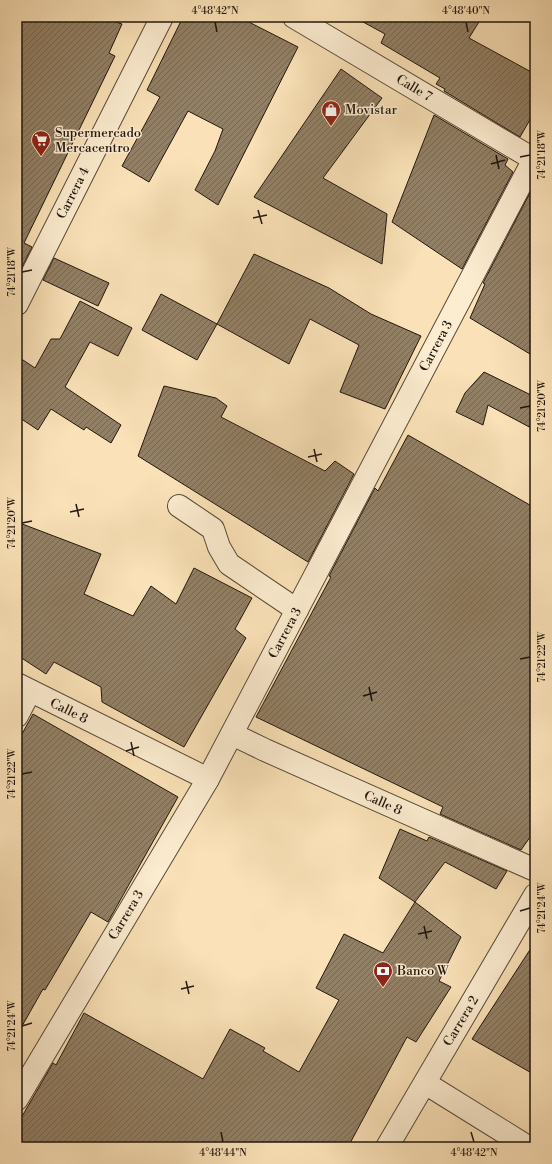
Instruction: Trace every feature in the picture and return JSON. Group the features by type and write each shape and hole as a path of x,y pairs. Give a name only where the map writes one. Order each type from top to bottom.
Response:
{"street":[{"name":"Carrera 4","path":"17,304 162,17"},
{"name":"Calle 7","path":"294,17 535,159"},
{"name":"Carrera 3","path":"17,1099 24,1069 208,779 535,159"},
{"path":"179,506 213,530 219,547 229,564 297,610"},
{"path":"17,716 23,688"},
{"name":"Calle 8","path":"23,688 208,779"},
{"name":"Calle 8","path":"232,734 535,870"},
{"name":"Carrera 2","path":"387,1147 535,895"},
{"path":"425,1083 528,1147"}],"building":[{"name":"Supermercado Mercacentro","path":"17,17 100,17 122,24 109,53 115,56 24,243 32,247 21,269 17,267"},
{"path":"183,17 239,17 298,47 218,205 195,190 215,151 223,129 188,111 149,182 122,166 160,97 147,90"},
{"path":"354,17 482,17 469,38 535,74 535,111 520,137 444,91 445,89 436,84 440,78 381,43 385,34"},
{"path":"341,69 382,98 323,178 387,214 382,264 254,197"},
{"path":"434,115 508,159 505,165 513,172 462,269 392,222"},
{"path":"533,187 535,188 535,357 470,318 485,284 483,283"},
{"path":"254,254 329,288 371,314 421,336 385,409 340,392 359,345 310,319 289,364 217,324"},
{"path":"54,258 109,283 98,306 43,280"},
{"path":"161,294 217,324 197,360 142,330"},
{"path":"80,301 132,328 118,356 90,342 65,387 121,425 111,443 86,427 84,430 51,409 38,430 17,416 17,356 35,368 51,339 60,339"},
{"path":"484,372 535,397 535,430 488,405 483,425 456,412 465,393"},
{"path":"164,386 216,398 227,406 221,417 325,471 335,461 354,474 308,562 138,456"},
{"path":"408,435 535,508 535,830 521,850 440,814 443,807 256,717 331,577 329,576 375,488 378,491"},
{"path":"17,522 101,554 84,594 133,616 151,586 176,604 194,568 252,598 235,629 246,638 184,747 102,702 101,687 54,662 46,674 17,655"},
{"path":"33,714 178,797 108,922 91,912 45,990 43,989 17,1035 17,743"},
{"path":"400,829 427,841 429,837 507,871 496,889 445,862 415,902 379,878"},
{"path":"415,902 461,937 439,981 451,987 416,1042 407,1037 348,1147 17,1147 17,1125 53,1063 56,1065 84,1013 203,1079 230,1029 265,1048 263,1051 299,1072 339,1000 316,988 344,934 383,953"},
{"path":"535,942 535,1075 472,1039"}],"place":[{"name":"Movistar","path":"331,127"},
{"name":"Supermercado Mercacentro","path":"41,157"},
{"name":"Banco W","path":"383,988"}]}
